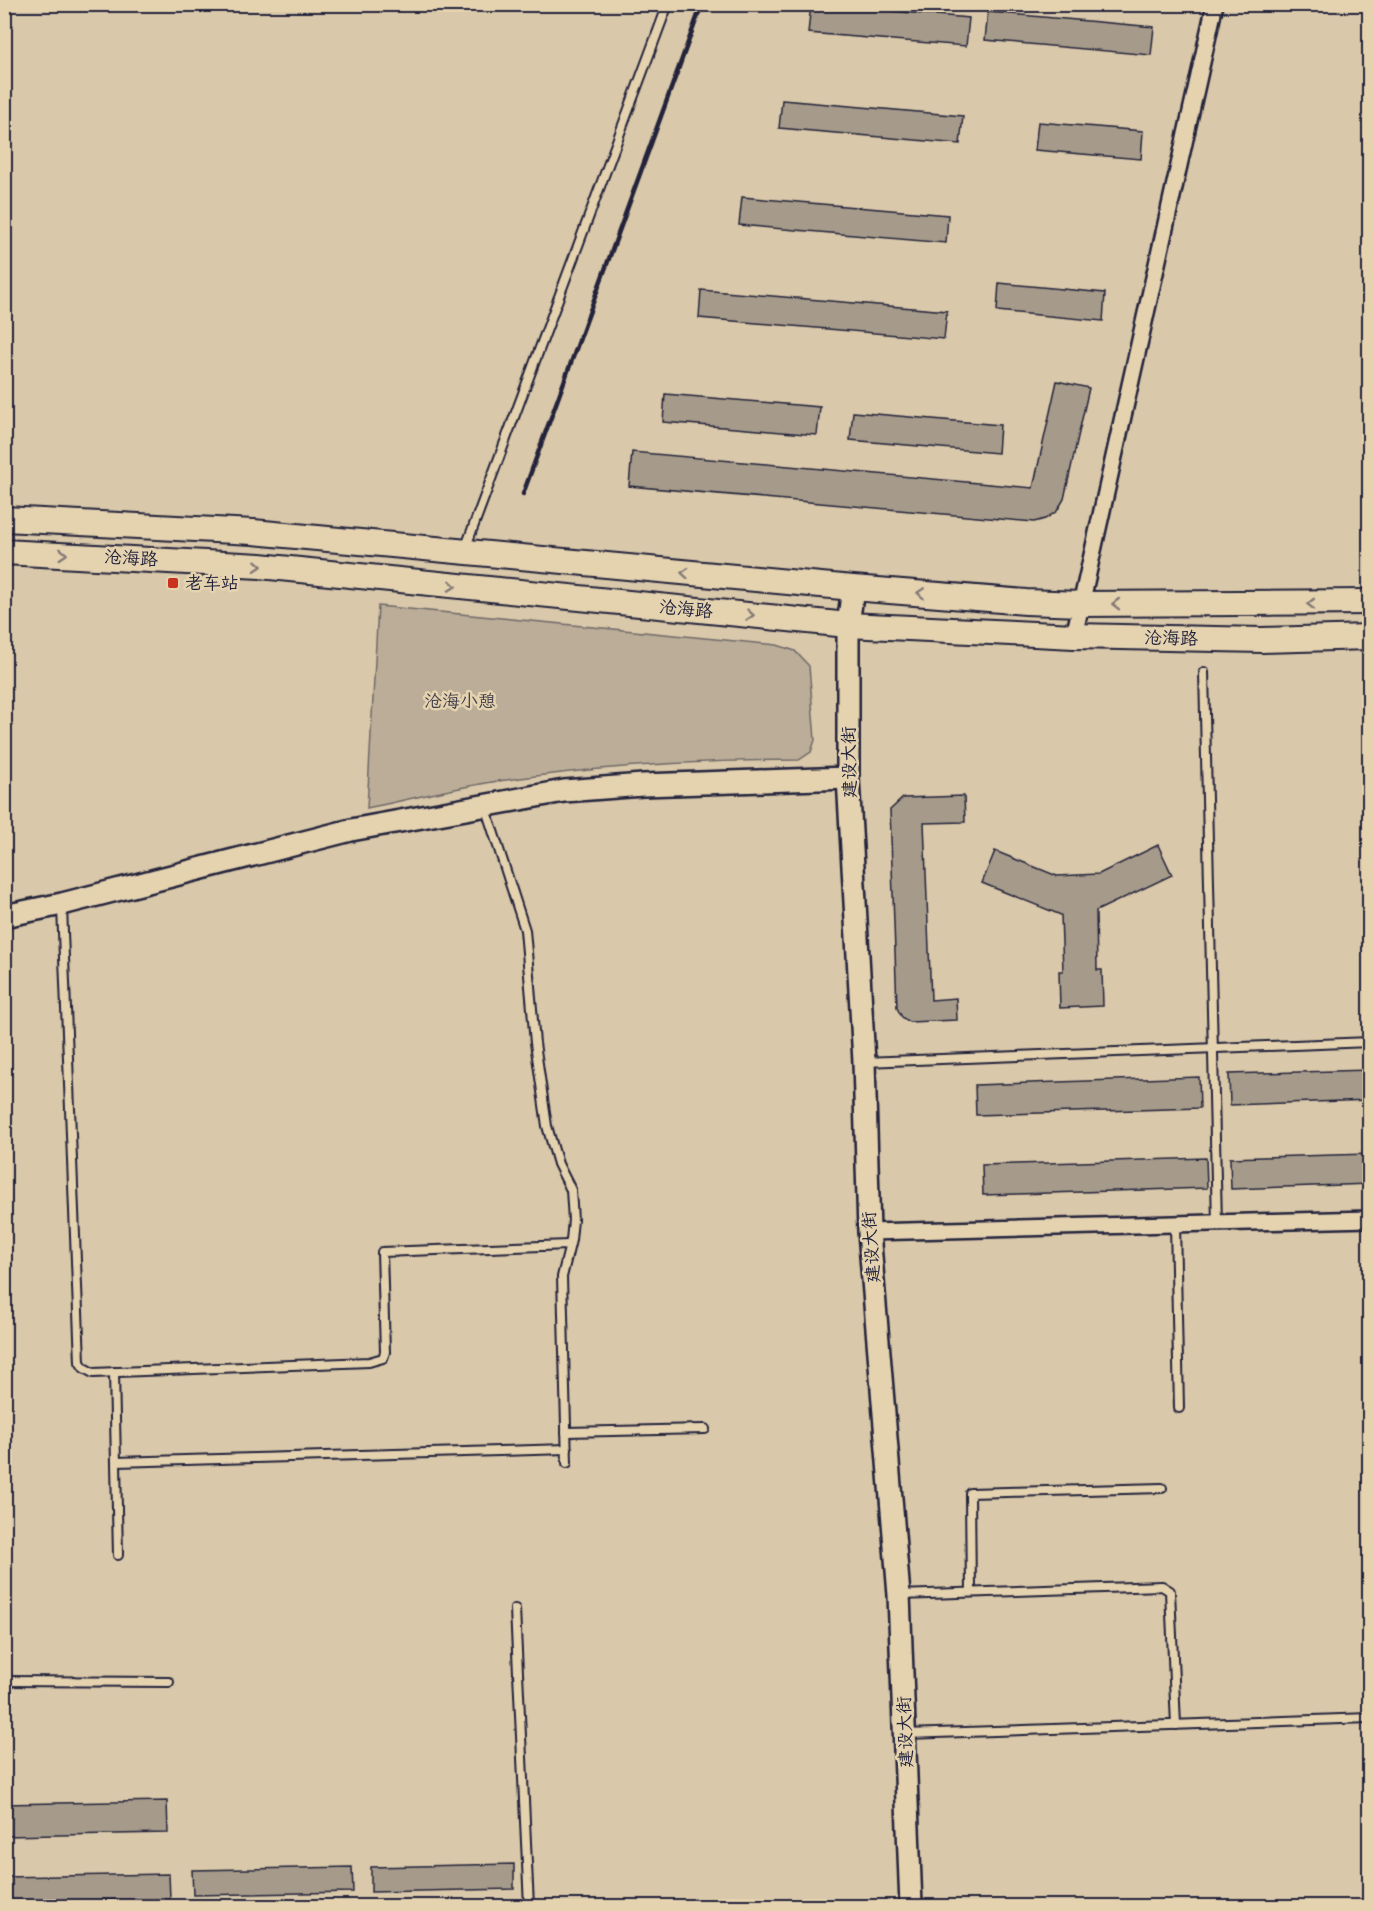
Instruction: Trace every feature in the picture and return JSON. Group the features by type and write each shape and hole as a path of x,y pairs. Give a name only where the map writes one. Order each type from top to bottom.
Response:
{"main road":[{"name":"沧海路","path":"4,519 253,532 1026,602 1081,604 1370,602"},
{"name":"沧海路","path":"4,552 260,566 848,625 1074,636 1262,640 1370,638"}],"street":[{"path":"1074,636 1215,4"},
{"name":"建设大街","path":"854,588 848,625 848,778 864,1062 869,1232 899,1594 911,1906"},
{"path":"4,916 62,904 351,830 484,804 564,791 643,785 848,778"},
{"path":"869,1232 1370,1220"}],"lane":[{"path":"465,551 668,4"},
{"path":"1204,672 1217,1223"},
{"path":"484,804 525,930 547,1126 558,1164 571,1190 573,1220 562,1277 567,1463"},
{"path":"62,904 80,1362 84,1368 93,1373 369,1362 383,1358 385,1352 382,1252 569,1245"},
{"path":"864,1062 1370,1042"},
{"path":"1175,1224 1179,1408"},
{"path":"114,1372 118,1555"},
{"path":"566,1432 705,1429"},
{"path":"116,1462 567,1449"},
{"path":"971,1592 969,1493 1162,1488"},
{"path":"899,1594 1162,1586 1170,1592 1176,1725"},
{"path":"515,1609 529,1906"},
{"path":"4,1681 169,1682"},
{"path":"905,1734 1370,1718"}],"green space":[{"name":"沧海小憩","path":"378,606 777,645 795,651 809,666 815,740 811,752 799,760 689,763 542,775 453,789 367,808"}],"building":[{"path":"811,4 969,18 966,46 808,33"},
{"path":"988,12 1154,27 1151,55 985,40"},
{"path":"782,100 963,116 960,144 779,128"},
{"path":"1038,122 1143,131 1141,159 1035,150"},
{"path":"742,197 948,215 946,243 739,225"},
{"path":"999,283 1105,293 1103,321 997,311"},
{"path":"701,290 947,311 944,339 699,318"},
{"path":"1057,381 1089,388 1064,499 1057,511 1045,519 1034,522 629,486 632,452 1033,488"},
{"path":"665,394 820,407 817,435 663,422"},
{"path":"853,412 1000,425 998,453 850,440"},
{"path":"964,796 965,822 924,823 931,1000 956,998 957,1020 909,1022 902,1017 897,1008 890,810 903,798"},
{"path":"1158,845 1172,875 1096,911 1097,970 1102,970 1103,1006 1060,1008 1059,971 1063,971 1061,915 982,883 995,851 1057,876 1099,874"},
{"path":"1370,1070 1370,1100 1230,1105 1229,1074"},
{"path":"1199,1077 1200,1108 976,1115 975,1085"},
{"path":"1370,1154 1370,1184 1231,1189 1230,1158"},
{"path":"1206,1158 1207,1188 983,1195 982,1165"},
{"path":"167,1801 168,1833 4,1836 4,1804"},
{"path":"514,1864 514,1889 371,1892 371,1867"},
{"path":"352,1867 353,1892 193,1895 192,1870"},
{"path":"169,1874 170,1899 4,1902 4,1877"}],"railway":[{"path":"523,494 702,4"}],"place":[{"name":"老车站","path":"173,583"}]}
